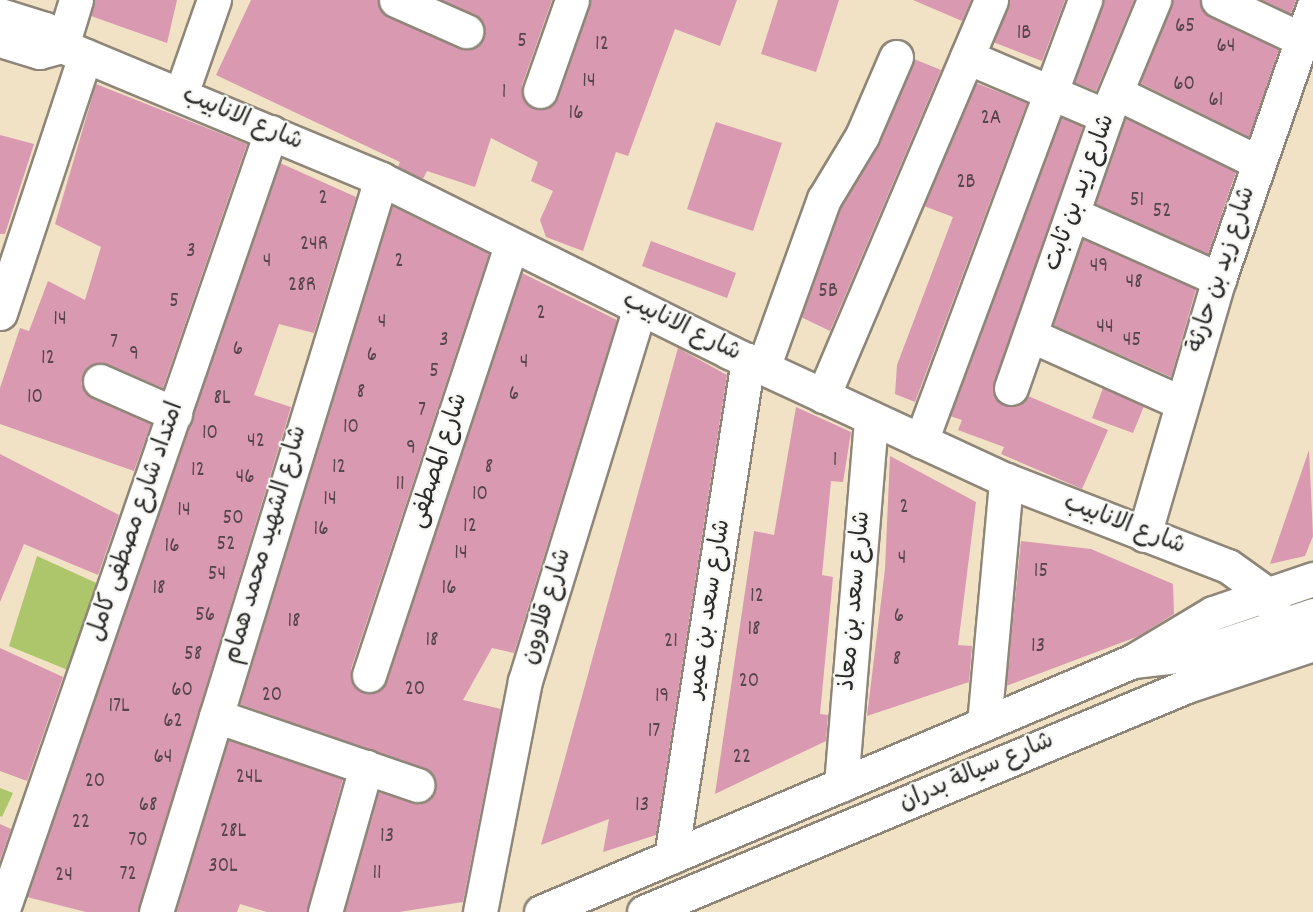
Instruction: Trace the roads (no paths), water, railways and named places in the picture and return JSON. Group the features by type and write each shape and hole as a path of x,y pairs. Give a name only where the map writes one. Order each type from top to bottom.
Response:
{"street":[{"path":"0,313 73,51 76,0"},
{"path":"181,94 214,0"},
{"path":"396,0 466,31"},
{"path":"540,91 572,0"},
{"path":"823,396 991,0"},
{"path":"921,441 1085,0"},
{"name":"شارع زيد بن ثابت","path":"1011,388 1113,105 1154,0"},
{"path":"1218,0 1302,39"},
{"name":"شارع زيد بن حارثة","path":"1143,535 1180,402 1219,279 1313,8"},
{"path":"0,15 45,29 73,51"},
{"path":"0,40 39,52 73,51"},
{"name":"شارع الانابيب","path":"73,51 381,179 511,246 756,364 1006,480 1243,573 1267,594 1281,626"},
{"name":"شارع سعد بن عمير","path":"671,857 756,364 824,199 858,145 896,57"},
{"path":"967,57 1050,92 1113,105 1258,162"},
{"name":"امتداد شارع مصطفى كامل","path":"2,908 271,132"},
{"name":"شارع الشهيد محمد همام","path":"156,912 381,179"},
{"path":"1075,215 1219,279"},
{"name":"شارع المصطفى","path":"369,675 511,246"},
{"name":"شارع قلاوون","path":"480,912 525,681 640,308"},
{"path":"1030,335 1180,402"},
{"path":"100,381 175,414"},
{"name":"شارع سعد بن معاذ","path":"841,785 871,418"},
{"path":"984,724 1006,480"},
{"name":"شارع سيالة بدران","path":"541,912 1133,661 1185,626 1313,579"},
{"name":"شارع سيالة بدران","path":"1133,661 1196,654 1313,615"},
{"name":"شارع سيالة بدران","path":"644,912 1187,686 1313,644"},
{"path":"216,716 418,785"},
{"path":"325,912 366,767"},
{"path":"743,826 772,858"}]}
